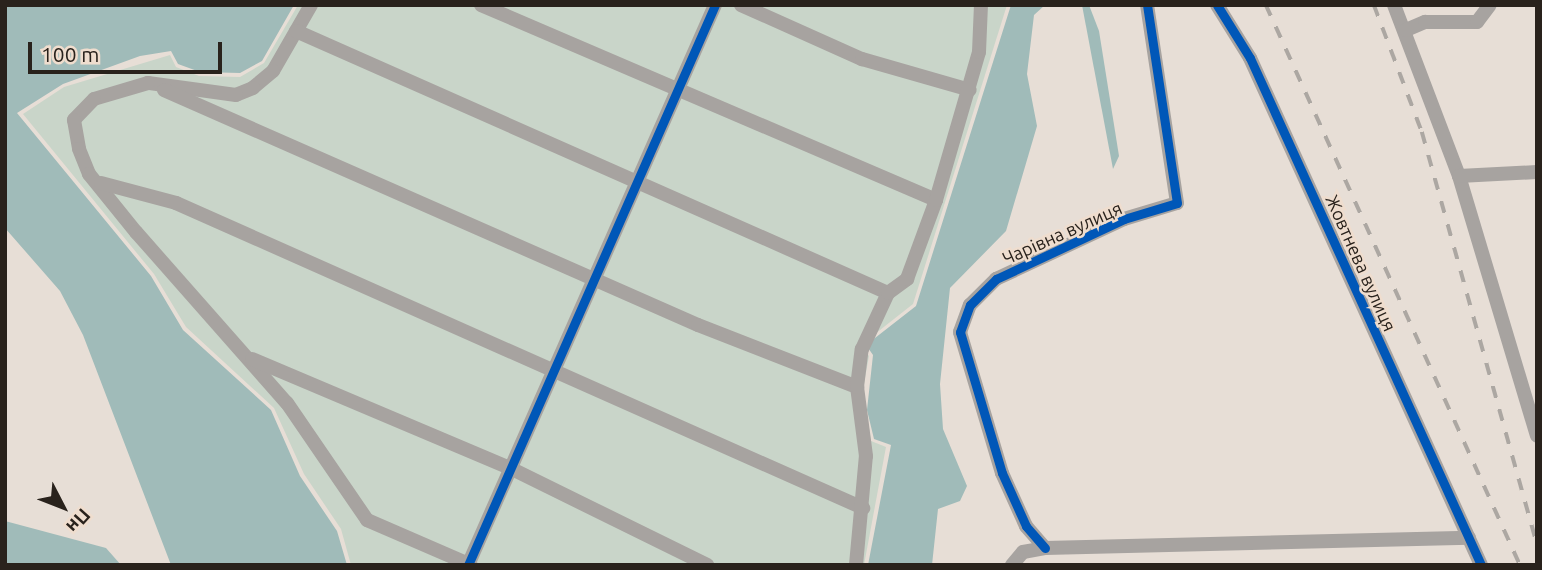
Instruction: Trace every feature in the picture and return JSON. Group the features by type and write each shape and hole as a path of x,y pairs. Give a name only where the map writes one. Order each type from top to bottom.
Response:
{"street":[{"path":"311,5 274,71 236,95 148,83 94,99 74,120 89,174 101,183 247,357 367,520 469,564 593,279 639,183 715,5"},
{"path":"481,5 936,200"},
{"path":"741,5 862,58 970,90"},
{"path":"856,565 866,456 856,387 862,349 888,293 906,279 936,200 970,90 981,5"},
{"name":"Чарівна вулиця","path":"1045,548 1026,526 1002,473 961,346 964,317 996,279 1124,219 1172,208 1175,193 1147,5"},
{"name":"Жовтнева вулиця","path":"1217,5 1250,58 1481,565"},
{"path":"1394,5 1406,30 1459,176 1537,436"},
{"path":"1406,30 1425,22 1477,22 1490,5"},
{"path":"296,31 888,293"},
{"path":"148,83 593,279 856,387"},
{"path":"1459,176 1537,172"},
{"path":"101,183 176,203 863,508"},
{"path":"247,357 510,468 706,565"},
{"path":"1012,565 1023,552 1045,548 1469,538"}],"shaded area":[{"path":"298,5 1007,5 913,304 861,345 869,356 863,389 871,441 886,447 864,565 351,565 341,529 304,474 274,408 186,327 154,274 23,114 64,87 170,55 176,67 199,76 240,77 264,63"}],"water":[{"path":"5,5 294,5 262,61 240,73 200,72 178,64 171,51 140,56 63,84 17,113 151,276 183,330 271,410 300,476 337,531 347,565 171,565 83,335 60,291 5,228"},
{"path":"1011,5 1045,5 1034,15 1027,74 1037,126 1006,231 950,288 940,384 943,429 967,486 960,501 938,509 932,565 868,565 891,445 874,439 867,410 873,355 866,345 916,306"},
{"path":"1082,5 1089,5 1099,31 1119,156 1113,169"},
{"path":"5,521 106,548 121,565 5,565"}],"railway":[{"path":"1266,5 1520,565"},
{"path":"1374,5 1422,132 1537,543"}],"cycle path":[{"path":"468,565 715,5"},
{"path":"1045,548 1026,526 1002,473 960,332 970,305 996,279 1124,219 1177,203 1147,5"},
{"path":"1217,5 1250,58 1481,565"}]}
